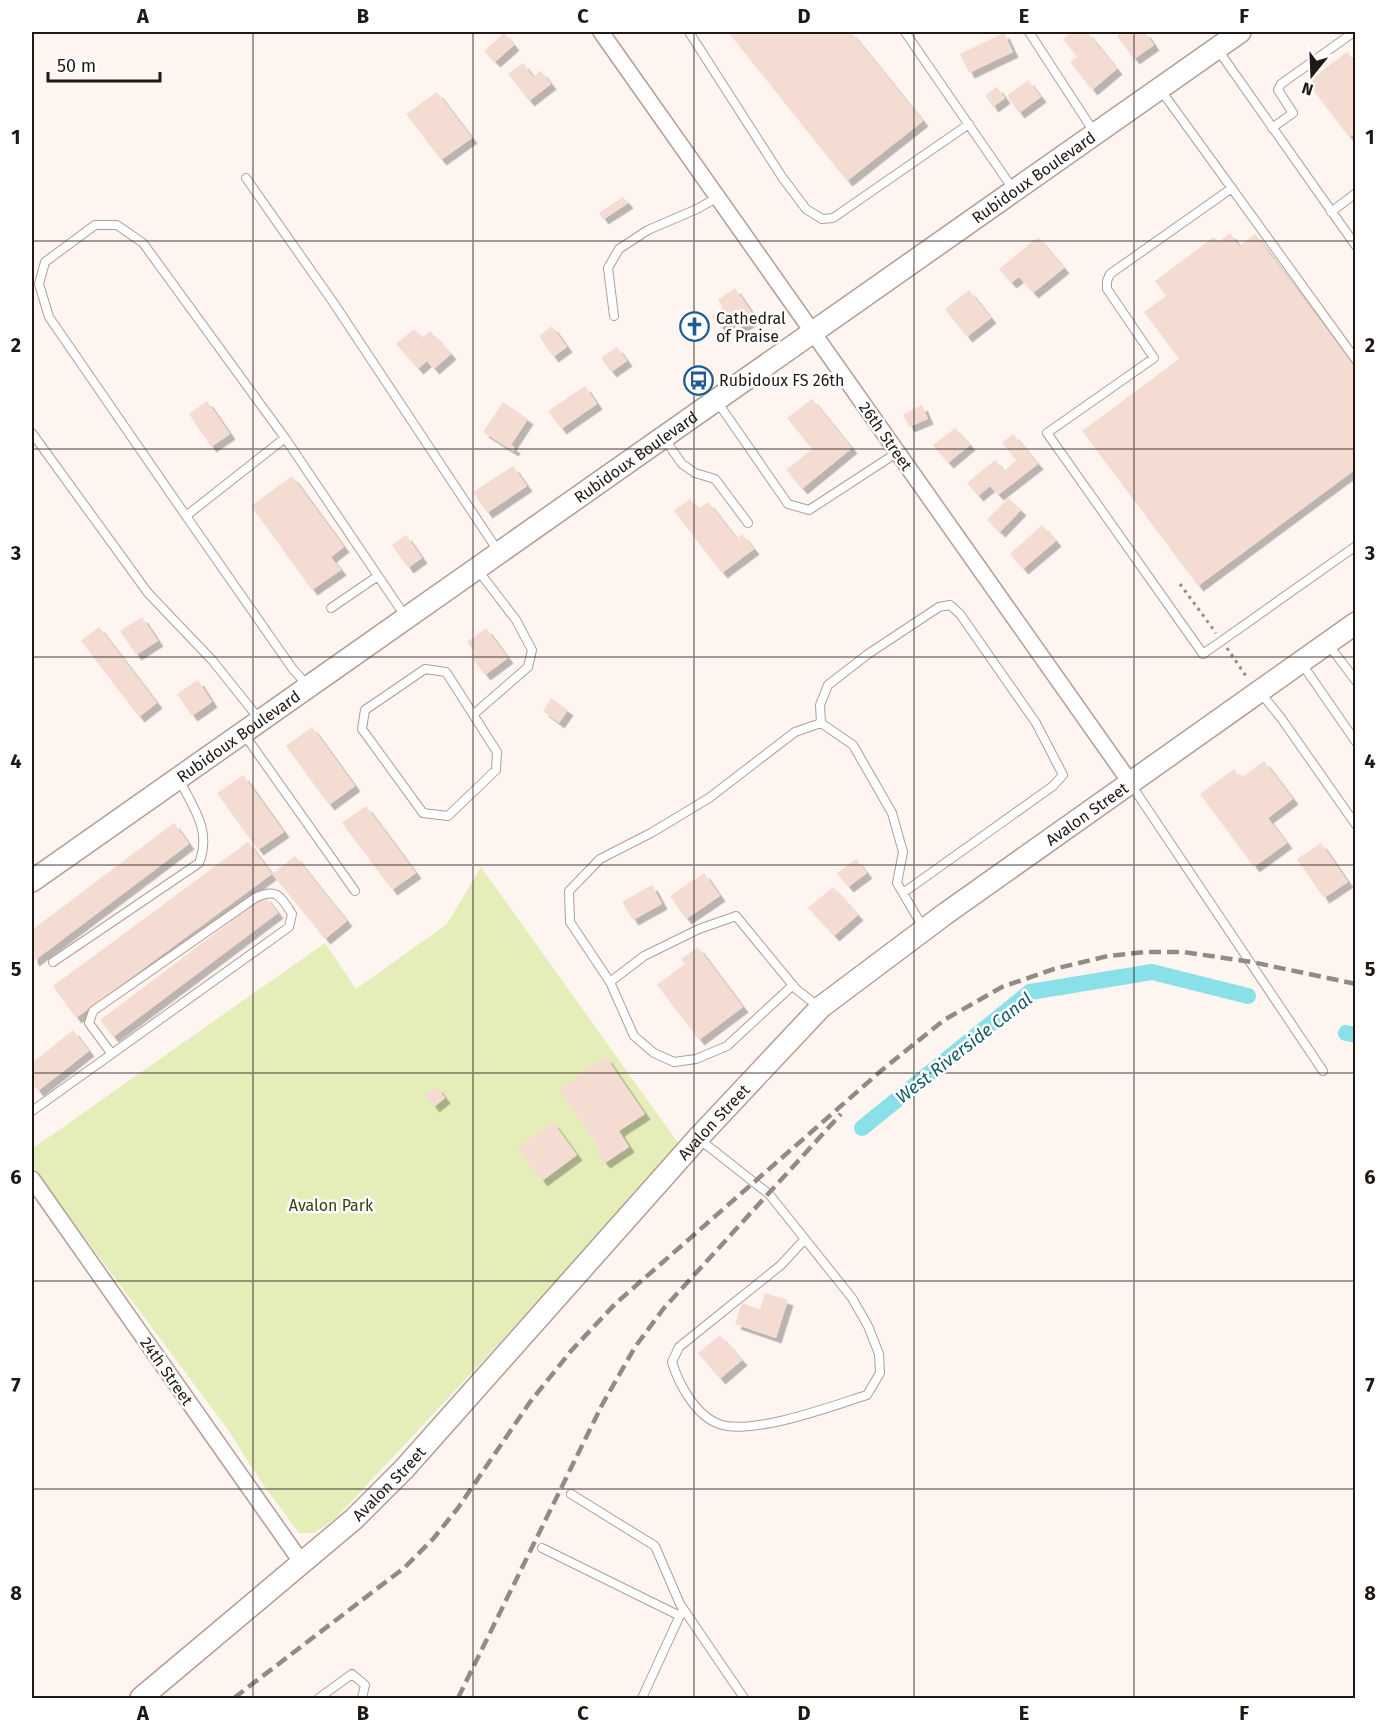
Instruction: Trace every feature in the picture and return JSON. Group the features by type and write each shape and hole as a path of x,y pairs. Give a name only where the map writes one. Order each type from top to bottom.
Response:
{"street":[{"name":"26th Street","path":"601,32 1130,782"},
{"name":"Rubidoux Boulevard","path":"32,881 1240,32"},
{"name":"Avalon Street","path":"141,1698 354,1520 405,1468 698,1138 820,1007 924,929 1130,782 1253,684 1300,662 1356,623"},
{"name":"24th Street","path":"32,1179 302,1563"}],"lane":[{"path":"689,32 782,177 806,209 822,219 833,218 969,124"},
{"path":"905,32 1014,190"},
{"path":"1029,32 1095,133"},
{"path":"1272,128 1293,113 1278,90 1281,84 1354,32"},
{"path":"1216,48 1356,246"},
{"path":"1159,88 1356,360"},
{"path":"246,178 352,331 499,552"},
{"path":"1232,188 1110,274 1107,289 1154,358 1047,433 1203,654 1356,546"},
{"path":"1331,212 1356,193"},
{"path":"614,316 608,268 619,249 648,230 697,209 718,197"},
{"path":"308,687 292,668 49,317 39,284 45,262 95,225 117,225 143,243 285,438 406,618"},
{"path":"716,400 788,504 809,510 898,452"},
{"path":"32,433 148,593 212,660 260,720"},
{"path":"664,437 682,464 695,473 715,479 748,523"},
{"path":"186,516 285,438"},
{"path":"474,714 528,667 532,650 516,620 476,568"},
{"path":"331,608 378,576"},
{"path":"821,723 820,705 828,685 868,654 939,607 950,604 960,614 1036,723 1064,775 1053,786 903,893"},
{"path":"1327,643 1356,681"},
{"path":"1300,662 1356,742"},
{"path":"425,669 446,672 474,714 497,752 496,770 448,816 423,813 362,729 365,710 425,669"},
{"path":"1253,684 1281,718 1356,825"},
{"path":"821,723 853,745 892,813 903,852 897,883 924,929"},
{"path":"793,985 727,1046 696,1059 674,1062 654,1053 634,1036 610,982 570,922 568,891 600,859 709,798 795,732 821,723"},
{"path":"243,733 355,891"},
{"path":"53,962 199,863 204,851 205,838 201,824 178,778"},
{"path":"1130,782 1323,1071"},
{"path":"32,1111 289,927 292,914 281,897 273,893 264,893 255,898 93,1011 89,1023 111,1053"},
{"path":"610,982 644,956 699,929 736,916 793,985 820,1007"},
{"path":"698,1138 769,1194 852,1298 868,1326 879,1354 880,1373 867,1395 799,1416 753,1426 722,1425 700,1412 676,1375 672,1362 679,1347 781,1265 804,1239"},
{"path":"571,1494 655,1546 681,1612 744,1698"},
{"path":"542,1548 681,1612"},
{"path":"642,1698 681,1612"},
{"path":"319,1698 352,1674 365,1685 362,1698"}],"path":[{"path":"1180,584 1253,684"}],"green space":[{"name":"Avalon Park","path":"481,867 678,1143 533,1307 335,1519 314,1533 299,1533 260,1480 229,1431 32,1167 32,1149 325,943 356,989 447,924"}],"building":[{"path":"728,32 851,32 923,121 847,181"},
{"path":"1072,32 1087,32 1117,69 1092,90 1070,62 1077,57 1063,39"},
{"path":"1124,32 1145,32 1154,45 1134,59 1117,36"},
{"path":"504,33 514,45 495,62 484,51"},
{"path":"1004,33 1013,52 969,73 960,54"},
{"path":"1347,52 1356,63 1356,133 1349,137 1307,82"},
{"path":"523,63 533,77 541,71 551,84 529,101 508,74"},
{"path":"1028,80 1041,97 1019,113 1007,96"},
{"path":"997,87 1005,98 993,107 985,95"},
{"path":"437,92 472,138 441,160 406,114"},
{"path":"623,197 628,203 603,219 599,213"},
{"path":"1230,233 1239,246 1255,234 1356,368 1356,469 1198,586 1082,431 1179,359 1144,312 1166,296 1155,281 1214,237 1218,242"},
{"path":"1038,237 1064,268 1033,293 1019,277 1011,283 999,269"},
{"path":"735,288 755,317 739,329 732,320 721,328 712,316 723,308 718,300"},
{"path":"969,290 991,318 967,337 945,309"},
{"path":"552,326 567,347 553,357 539,336"},
{"path":"414,329 422,338 430,331 451,354 434,369 427,361 418,369 396,344"},
{"path":"617,347 627,361 611,372 601,358"},
{"path":"585,386 597,404 561,429 548,411"},
{"path":"812,399 852,448 802,489 786,470 812,449 787,418"},
{"path":"207,401 230,434 211,447 189,414"},
{"path":"503,402 528,419 511,445 515,448 513,451 483,432"},
{"path":"922,405 928,419 909,427 903,414"},
{"path":"955,428 970,445 948,463 933,445"},
{"path":"1013,434 1038,464 998,495 990,486 978,496 967,483 995,460 1004,471 1016,460 1002,443"},
{"path":"513,466 527,486 487,513 473,492"},
{"path":"292,476 344,547 331,557 341,570 312,590 251,506"},
{"path":"1008,498 1021,510 1000,532 987,520"},
{"path":"690,499 698,509 708,502 737,539 742,534 754,549 722,573 674,511"},
{"path":"1042,525 1056,541 1023,569 1010,554"},
{"path":"406,535 422,558 408,568 392,545"},
{"path":"142,617 158,641 136,655 120,631"},
{"path":"99,627 157,703 139,717 81,641"},
{"path":"486,628 508,658 485,675 471,657 475,653 467,642"},
{"path":"198,680 212,702 192,716 177,694"},
{"path":"551,698 568,710 559,723 543,711"},
{"path":"312,727 355,786 329,805 286,746"},
{"path":"1264,761 1293,799 1268,818 1287,843 1254,867 1200,794 1234,769 1241,778"},
{"path":"243,775 284,832 258,850 217,793"},
{"path":"366,806 416,873 392,890 342,823"},
{"path":"174,823 189,844 34,961 32,930"},
{"path":"248,842 272,874 76,1018 53,986"},
{"path":"1321,843 1348,882 1324,898 1297,859"},
{"path":"295,856 347,921 325,939 272,874"},
{"path":"856,859 867,873 848,887 837,873"},
{"path":"704,873 720,896 686,919 670,896"},
{"path":"652,885 662,904 633,920 622,902"},
{"path":"833,887 858,915 834,936 808,908"},
{"path":"265,896 278,913 113,1037 100,1020"},
{"path":"698,947 743,1007 699,1040 657,985 685,964 681,959"},
{"path":"73,1030 89,1051 38,1091 32,1083 32,1063"},
{"path":"606,1057 645,1114 619,1131 629,1147 605,1163 597,1154 600,1149 559,1089"},
{"path":"437,1087 445,1098 434,1107 425,1095"},
{"path":"553,1122 577,1155 542,1181 518,1148"},
{"path":"765,1293 788,1300 776,1338 735,1324 742,1303 760,1309"},
{"path":"720,1335 742,1360 720,1379 698,1353"}],"waterway":[{"name":"West Riverside Canal","path":"862,1128 1030,992 1152,972 1248,996"},
{"name":"West Riverside Canal","path":"1346,1033 1356,1035"}],"railway":[{"path":"234,1698 404,1568 433,1539 458,1508 530,1402 571,1351 615,1304 882,1070 944,1020 1002,987 1054,969 1108,956 1145,952 1183,952 1252,962 1356,984"},
{"path":"458,1698 602,1405 635,1347 664,1308 841,1114"}],"place":[{"name":"Cathedral of Praise","path":"695,327"},
{"name":"Rubidoux FS 26th","path":"698,380"}]}
